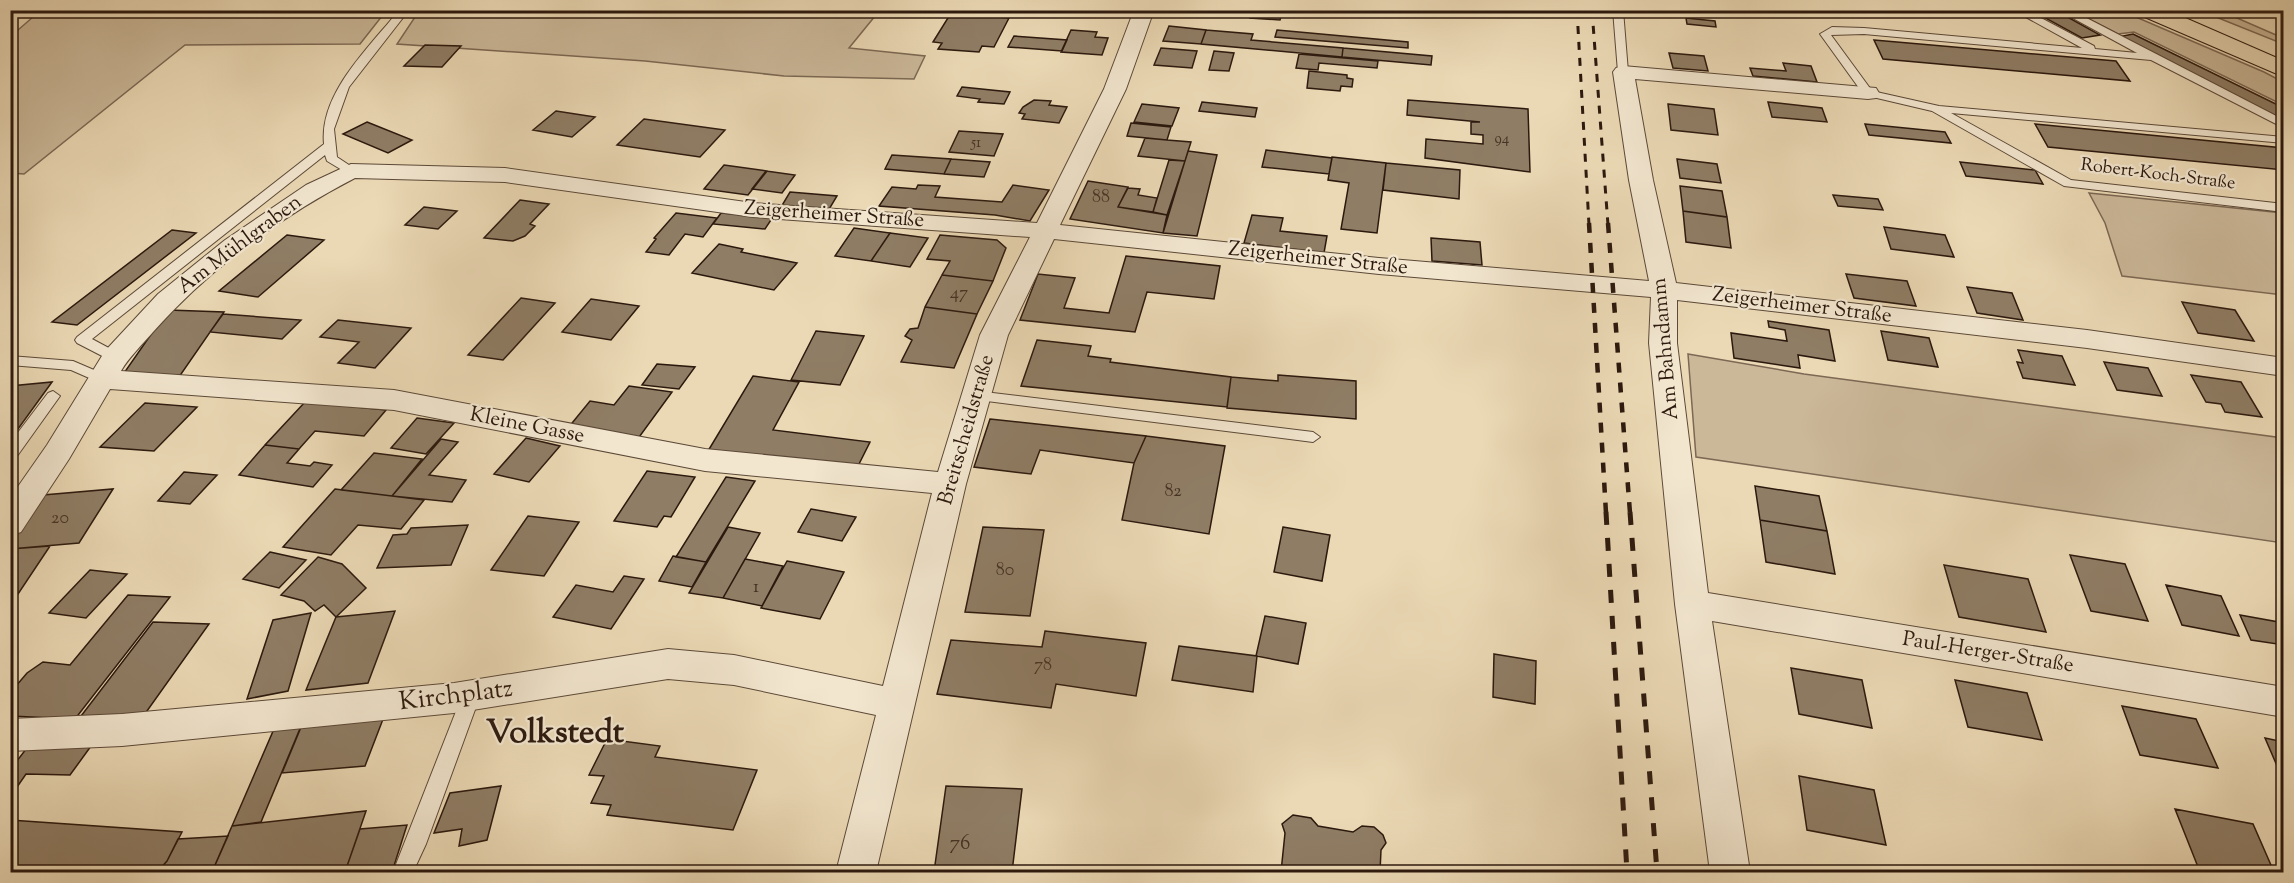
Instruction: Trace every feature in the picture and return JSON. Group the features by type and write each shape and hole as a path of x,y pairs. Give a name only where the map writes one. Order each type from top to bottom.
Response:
{"main road":[{"path":"2148,10 2283,70"},
{"path":"2185,10 2283,52"}],"street":[{"name":"Breitscheidstraße","path":"856,873 950,484 994,335 1115,89 1144,10"},
{"path":"1623,72 1868,93"},
{"name":"Am Bahndamm","path":"1623,72 1641,180 1664,290 1663,343 1692,604 1730,873"},
{"name":"Zeigerheimer Straße","path":"351,171 505,175 753,210 1045,231 1379,266 1664,290 2087,339 2283,367"},
{"name":"Am Mühlgraben","path":"11,522 109,368 167,300 234,244 314,190 351,171"},
{"name":"Kleine Gasse","path":"109,368 394,400 705,460 950,484"},
{"name":"Paul-Herger-Straße","path":"1692,604 2283,702"},
{"name":"Kirchplatz","path":"10,735 122,730 471,696 668,664 734,670 897,704"}],"lane":[{"path":"351,171 331,159 328,129 344,86 404,10"},
{"path":"1618,10 1623,72"},
{"path":"2018,10 2097,52"},
{"path":"2062,10 2283,125"},
{"path":"1868,93 1825,34 1832,30 1864,32 2151,57"},
{"name":"Robert-Koch-Straße","path":"1868,93 1936,109 2068,183 2283,208"},
{"path":"1936,109 2283,140"},
{"path":"109,368 82,340 329,146"},
{"path":"229,225 258,228"},
{"path":"151,286 180,289"},
{"path":"10,360 109,368"},
{"path":"10,455 53,396"},
{"path":"976,396 1313,437"},
{"path":"403,873 471,696"}],"shaded area":[{"path":"880,10 849,48 925,56 914,79 784,76 645,61 397,44 419,11"},
{"path":"40,11 386,11 360,44 185,45 24,174 11,173 11,36"},
{"path":"2073,11 2122,11 2264,72 2283,82 2283,105 2134,32 2118,34"},
{"path":"2201,11 2221,11 2283,38 2283,44"},
{"path":"2089,193 2283,213 2283,295 2122,276 2105,223"},
{"path":"1688,354 1804,374 2283,438 2283,543 1696,457"}],"building":[{"path":"1071,10 1114,10 1110,17 1070,13"},
{"path":"1175,10 1214,10 1211,17 1174,14"},
{"path":"1252,10 1283,10 1280,20 1250,18"},
{"path":"2031,10 2055,10 2100,35 2082,38"},
{"path":"951,13 1009,18 994,47 982,46 979,52 938,49 942,43 933,42"},
{"path":"1686,18 1715,21 1716,27 1687,24"},
{"path":"1169,26 1206,30 1201,44 1163,41"},
{"path":"1071,30 1097,32 1095,37 1108,38 1102,55 1061,52"},
{"path":"1206,30 1253,34 1251,40 1343,48 1342,57 1201,44"},
{"path":"1277,30 1408,42 1408,48 1275,37"},
{"path":"2133,34 2284,108 2284,120 2118,37"},
{"path":"1014,36 1067,40 1062,51 1008,47"},
{"path":"1874,40 2116,61 2130,81 1883,59"},
{"path":"425,45 461,46 442,67 404,66"},
{"path":"1161,48 1197,51 1192,68 1154,65"},
{"path":"1343,48 1432,56 1431,65 1342,57"},
{"path":"1214,51 1234,53 1229,71 1209,70"},
{"path":"1669,53 1704,56 1708,71 1673,68"},
{"path":"1299,54 1378,61 1377,68 1319,63 1318,70 1296,68"},
{"path":"1783,63 1811,66 1817,82 1753,76 1750,68 1786,71"},
{"path":"1309,71 1347,75 1347,78 1353,79 1352,87 1341,86 1340,91 1307,88"},
{"path":"962,87 1010,92 1004,104 978,102 980,99 957,96"},
{"path":"1034,100 1051,101 1049,105 1067,107 1059,123 1022,119 1025,114 1019,113 1023,107"},
{"path":"1408,100 1528,109 1530,172 1425,158 1426,139 1483,144 1483,135 1471,134 1471,122 1480,122 1407,115"},
{"path":"1202,102 1257,108 1255,117 1199,111"},
{"path":"1768,102 1822,108 1827,122 1772,117"},
{"path":"1142,104 1179,108 1172,126 1134,122"},
{"path":"1668,104 1714,109 1718,135 1671,130"},
{"path":"556,111 595,117 572,137 533,130"},
{"path":"644,119 725,130 700,157 617,145"},
{"path":"367,122 412,140 388,153 343,134"},
{"path":"1131,123 1171,127 1167,140 1127,136"},
{"path":"1865,124 1945,132 1951,143 1869,135"},
{"path":"2035,124 2284,148 2284,170 2048,147"},
{"path":"959,131 1003,134 994,156 949,152"},
{"path":"1145,138 1191,142 1185,161 1138,156"},
{"path":"1266,150 1332,158 1329,174 1262,167"},
{"path":"1188,151 1217,155 1197,236 1163,233"},
{"path":"892,155 951,159 944,174 885,169"},
{"path":"1332,157 1386,163 1377,233 1341,229 1349,183 1328,180"},
{"path":"951,159 990,162 984,177 944,174"},
{"path":"1677,159 1717,164 1721,183 1680,178"},
{"path":"1169,160 1185,161 1167,215 1153,212"},
{"path":"1960,162 2035,170 2043,184 1966,176"},
{"path":"1386,163 1460,170 1459,199 1383,190"},
{"path":"724,165 767,171 748,195 704,189"},
{"path":"766,171 795,175 782,193 752,189"},
{"path":"1088,181 1128,187 1118,207 1167,215 1163,233 1070,219"},
{"path":"918,185 940,186 935,197 1002,202 1013,185 1049,190 1030,221 995,215 879,206 892,187 916,189"},
{"path":"1680,186 1722,191 1727,217 1683,211"},
{"path":"1128,188 1140,189 1138,195 1157,198 1153,212 1118,207"},
{"path":"790,192 837,196 828,211 781,207"},
{"path":"1833,195 1878,199 1883,210 1838,206"},
{"path":"520,200 549,204 530,224 535,226 525,236 513,241 484,238"},
{"path":"424,207 457,211 438,229 405,225"},
{"path":"1683,211 1727,217 1731,248 1686,242"},
{"path":"676,213 717,218 703,237 685,234 669,255 646,252 656,239 654,238"},
{"path":"721,213 773,217 765,229 713,224"},
{"path":"1252,215 1283,218 1280,231 1327,236 1324,253 1244,243"},
{"path":"1884,227 1945,235 1954,257 1891,249"},
{"path":"854,228 890,233 871,261 835,256"},
{"path":"172,230 196,233 77,325 52,322"},
{"path":"890,233 928,238 910,267 871,261"},
{"path":"287,235 324,240 258,297 219,291"},
{"path":"940,235 997,240 1006,248 993,281 942,275 950,261 927,259"},
{"path":"1431,238 1480,242 1482,265 1432,261"},
{"path":"719,244 743,249 741,252 797,263 774,290 692,273"},
{"path":"1126,256 1220,266 1214,299 1147,292 1135,332 1020,320 1038,274 1075,278 1064,308 1109,313"},
{"path":"1846,274 1907,281 1916,306 1854,298"},
{"path":"942,275 993,281 977,314 925,307"},
{"path":"1967,287 2012,293 2023,320 1977,313"},
{"path":"521,298 555,303 503,360 468,355"},
{"path":"591,299 639,306 611,340 562,332"},
{"path":"2182,302 2235,310 2254,341 2198,333"},
{"path":"925,307 977,314 954,368 901,362 912,340 905,336 910,329 918,328"},
{"path":"168,310 224,312 179,377 124,373"},
{"path":"223,314 301,320 282,339 210,332"},
{"path":"338,320 411,328 375,368 338,363 359,342 320,337"},
{"path":"1768,321 1829,330 1835,361 1798,355 1800,368 1734,358 1731,333 1787,341 1785,330 1769,327"},
{"path":"816,331 864,336 840,385 791,380"},
{"path":"1881,331 1929,338 1938,367 1888,360"},
{"path":"1037,340 1091,346 1088,356 1111,359 1110,362 1231,377 1227,407 1021,386"},
{"path":"2018,350 2062,356 2075,385 2023,378 2017,362 2023,363"},
{"path":"2104,362 2148,368 2162,396 2117,390"},
{"path":"657,364 695,367 679,389 642,385"},
{"path":"1278,375 1356,381 1356,419 1227,408 1231,377 1278,381"},
{"path":"2191,375 2241,382 2262,417 2225,412 2221,404 2206,402"},
{"path":"753,376 799,382 773,430 870,442 856,470 708,451"},
{"path":"52,382 10,440 10,386"},
{"path":"629,386 672,392 637,440 568,428 590,401 614,405"},
{"path":"305,402 386,410 364,436 315,431 299,449 265,445"},
{"path":"145,403 197,407 154,451 100,447"},
{"path":"417,418 454,423 426,454 391,448"},
{"path":"990,419 1146,436 1134,463 1040,450 1031,474 974,467"},
{"path":"1146,436 1225,446 1209,534 1122,520 1134,463"},
{"path":"526,438 560,446 529,482 494,474"},
{"path":"441,439 458,442 429,475 466,480 452,502 392,496"},
{"path":"265,445 299,449 287,463 310,466 314,462 332,465 313,487 239,475"},
{"path":"374,453 422,459 392,496 341,490"},
{"path":"647,471 695,477 671,517 664,516 657,527 614,521"},
{"path":"184,472 217,475 190,504 158,501"},
{"path":"726,477 755,481 706,562 676,557"},
{"path":"1755,486 1819,496 1827,531 1760,520"},
{"path":"113,489 79,543 10,549 10,542 43,495"},
{"path":"335,489 424,500 401,529 358,525 331,555 283,547"},
{"path":"811,509 856,517 842,541 798,532"},
{"path":"528,516 579,522 544,576 491,570"},
{"path":"1760,520 1827,531 1835,574 1766,562"},
{"path":"468,525 451,565 377,568 393,535 407,534 411,528"},
{"path":"728,527 760,533 723,598 689,593"},
{"path":"983,527 1044,530 1030,616 965,612"},
{"path":"1283,527 1330,535 1322,581 1274,572"},
{"path":"50,546 10,606 10,549"},
{"path":"270,552 306,560 279,588 243,579"},
{"path":"2070,555 2125,564 2148,621 2091,611"},
{"path":"673,556 706,562 692,587 659,581"},
{"path":"318,557 342,564 366,588 336,617 324,605 315,611 304,601 281,595"},
{"path":"745,559 783,566 762,606 723,598"},
{"path":"787,561 844,572 820,619 761,608"},
{"path":"1944,565 2028,579 2046,632 1959,617"},
{"path":"90,570 127,574 86,618 49,613"},
{"path":"624,576 644,579 611,629 553,617 576,585 613,592"},
{"path":"2166,585 2221,596 2239,636 2182,625"},
{"path":"128,595 170,597 75,719 10,716 10,693 27,673 43,662 70,665"},
{"path":"395,611 368,683 306,690 336,617"},
{"path":"311,613 288,691 247,699 273,620"},
{"path":"2240,615 2284,623 2284,645 2251,640"},
{"path":"1265,616 1306,623 1298,664 1256,656"},
{"path":"153,622 209,624 142,718 81,716"},
{"path":"1045,631 1146,643 1136,696 1056,684 1051,708 937,694 951,640 1042,647"},
{"path":"1179,646 1257,656 1253,692 1172,680"},
{"path":"1494,654 1536,661 1535,704 1493,697"},
{"path":"1791,668 1862,680 1872,728 1799,714"},
{"path":"1955,680 2027,693 2042,740 1968,727"},
{"path":"2122,706 2196,719 2218,768 2140,755"},
{"path":"385,714 365,766 282,773 304,720"},
{"path":"304,719 261,822 232,826 277,722"},
{"path":"2265,738 2284,742 2284,782"},
{"path":"607,739 660,746 655,757 757,770 733,830 607,815 611,805 591,803 604,776 589,775"},
{"path":"33,740 94,742 70,775 26,774 15,790 10,790 10,770"},
{"path":"1799,776 1874,790 1886,845 1807,830"},
{"path":"501,786 487,840 459,846 462,829 434,833 450,793"},
{"path":"946,786 1022,789 1012,872 934,872"},
{"path":"2175,809 2253,824 2274,872 2200,872"},
{"path":"366,811 345,872 212,872 232,826"},
{"path":"1293,815 1311,818 1318,826 1353,832 1362,826 1374,827 1383,835 1386,843 1381,850 1380,872 1281,872 1285,833 1282,824"},
{"path":"10,820 182,832 167,861 157,872 10,872"},
{"path":"407,825 392,872 345,872 360,829"},
{"path":"228,836 212,872 157,872 167,861 178,839"}],"railway":[{"path":"1577,10 1589,225"},
{"path":"1592,10 1608,225"},
{"path":"1589,223 1606,513"},
{"path":"1608,223 1630,513"},
{"path":"1606,512 1627,872"},
{"path":"1630,512 1657,872"}],"district":[{"name":"Volkstedt","path":"555,734"}]}
